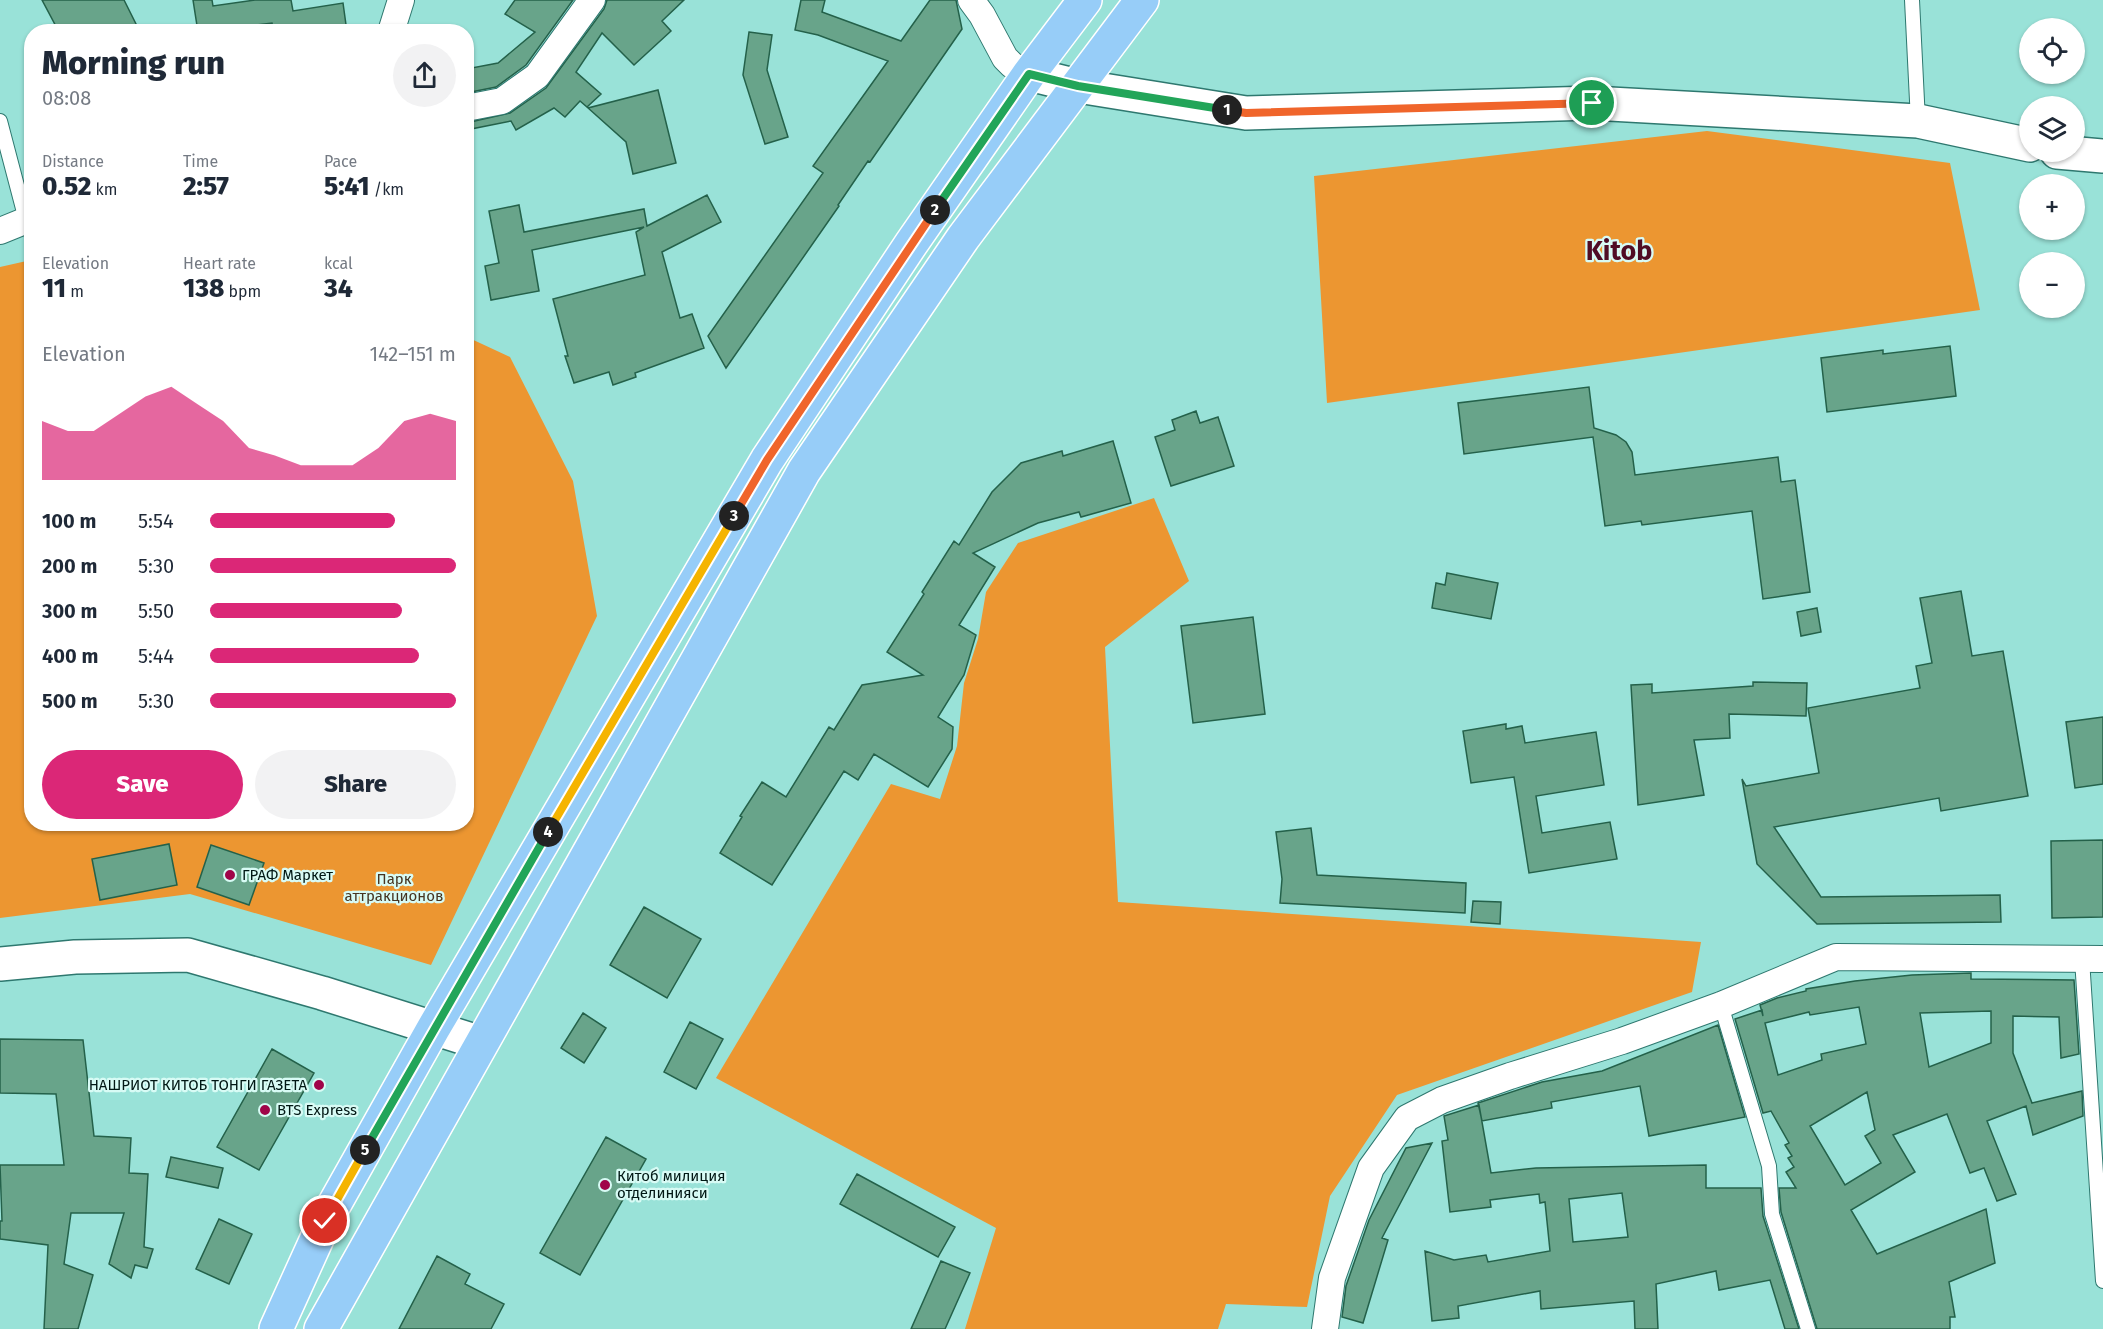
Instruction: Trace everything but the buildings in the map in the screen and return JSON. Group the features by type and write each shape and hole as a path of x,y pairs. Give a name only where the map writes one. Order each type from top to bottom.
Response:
{"main road":[{"path":"276,1329 325,1221 433,1029 767,460 911,244 1029,74 1085,0"},
{"path":"321,1329 804,471 963,238 1142,0"},
{"path":"1029,74 1078,86 1246,113 1592,103 1918,121 2019,143"},
{"path":"2085,154 2103,156"},
{"path":"0,964 75,957 188,955 322,993 481,1043"}],"street":[{"path":"394,24 401,0"},
{"path":"474,106 502,101 537,76 592,0"},
{"path":"971,0 982,15 1005,58 1012,65 1029,74"},
{"path":"0,231 24,221"},
{"path":"1325,1329 1332,1278 1371,1168 1407,1118 1442,1100 1623,1041 1721,1005 1836,957 2092,959"}],"lane":[{"path":"1912,0 1918,121"},
{"path":"0,121 24,202"},
{"path":"2092,959 2103,1281"},
{"path":"1721,1005 1769,1166 1772,1214 1808,1329"}],"green space":[{"path":"1707,131 1950,163 1980,310 1327,403 1314,176"},
{"name":"Парк аттракционов","path":"24,262 24,831 474,831 474,340 510,357 573,481 597,616 431,965 190,894 0,918 0,267"},
{"path":"1154,498 1189,581 1105,647 1118,902 1701,942 1692,992 1397,1095 1330,1196 1307,1307 1226,1304 1218,1329 965,1329 996,1228 716,1078 891,784 940,799 957,746 964,683 978,639 986,592 1018,543"}],"place":[{"name":"ГРАФ Маркет","path":"230,875"},
{"name":"НАШРИОТ КИТОБ ТОНГИ ГАЗЕТА","path":"319,1085"},
{"name":"BTS Express","path":"265,1110"},
{"name":"Китоб милиция отделинияси","path":"605,1185"}],"district":[{"name":"Kitob","path":"1619,251"}],"route":[{"path":"325,1221 433,1029 767,460 911,244 1029,74 1078,86 1246,113 1592,103"}]}
